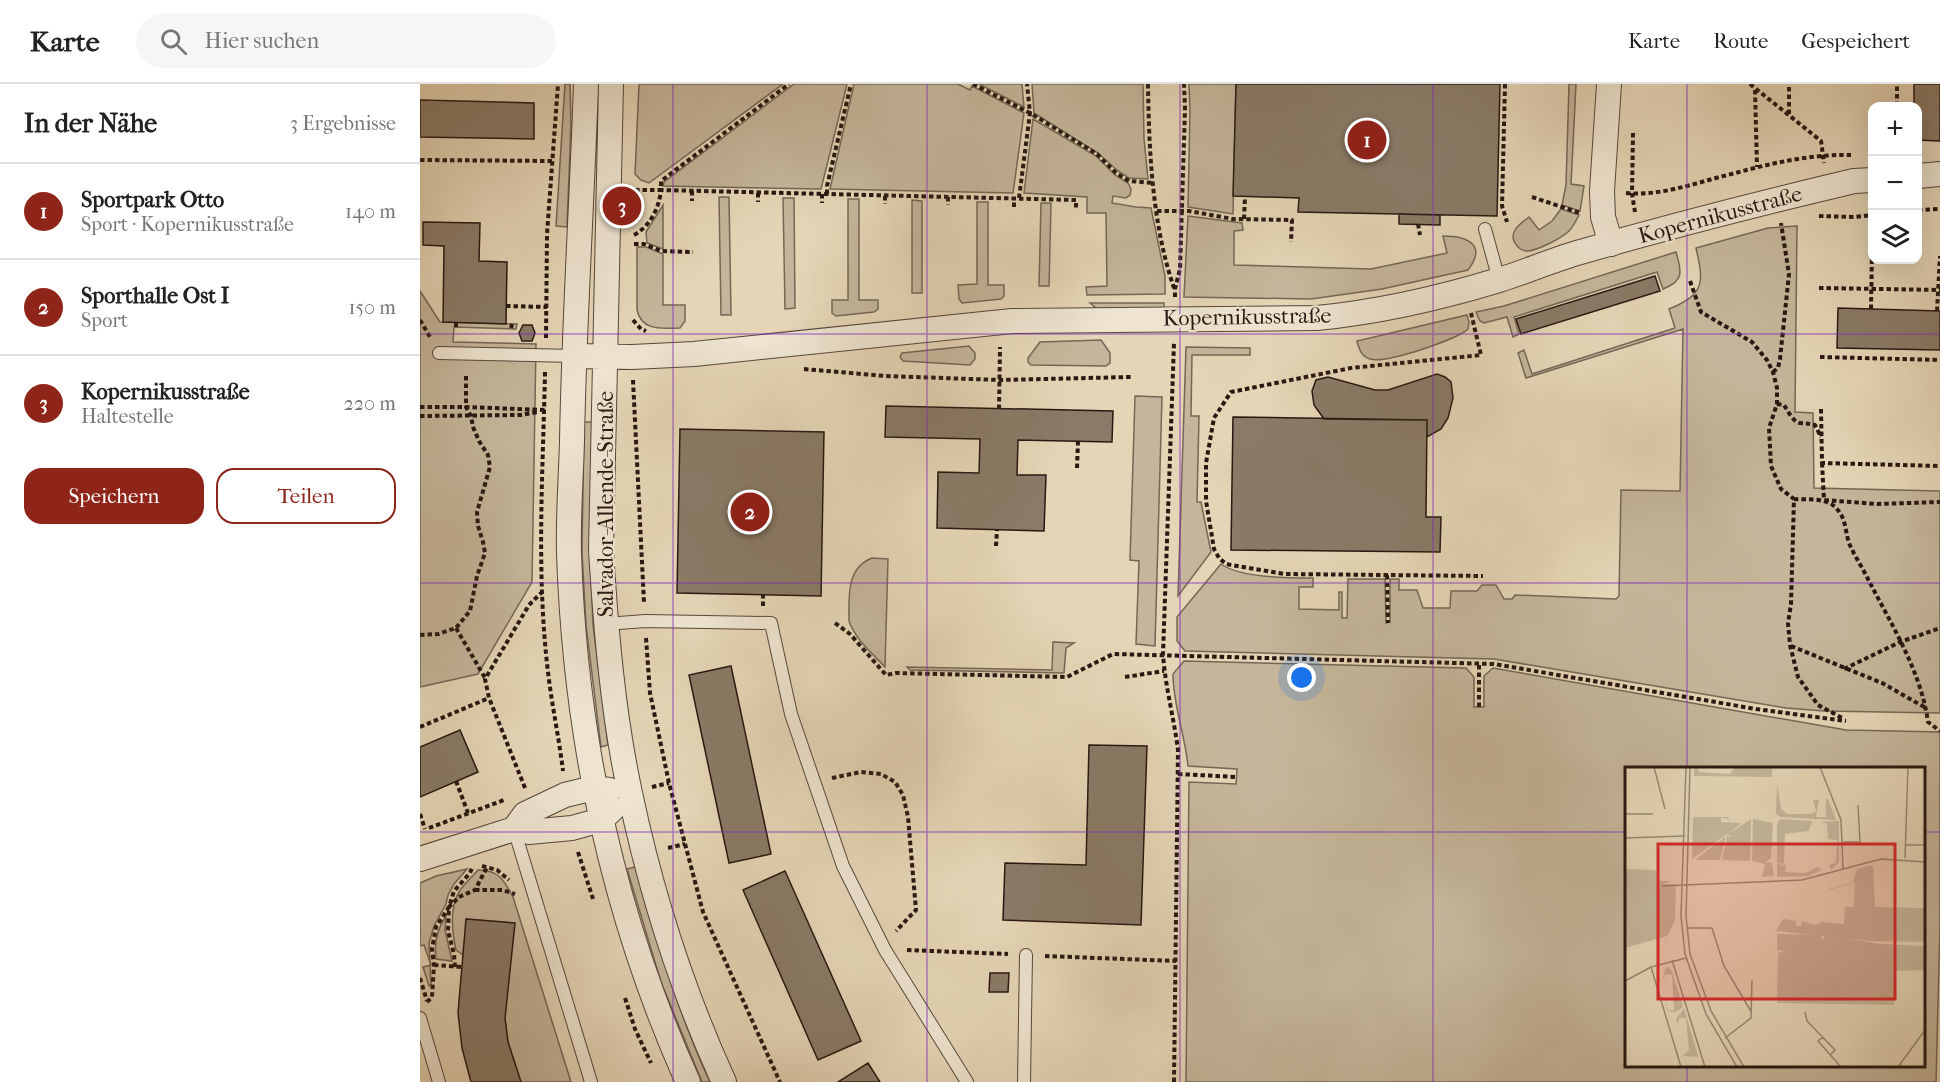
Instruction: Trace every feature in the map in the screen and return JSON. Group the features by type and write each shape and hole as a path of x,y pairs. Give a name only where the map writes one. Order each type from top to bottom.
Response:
{"street":[{"name":"Salvador-Allende-Straße","path":"586,84 574,356 569,550 573,626 587,749 614,875 648,986 688,1082"},
{"name":"Salvador-Allende-Straße","path":"611,84 602,550 606,624 629,793 647,867 680,976 724,1082"},
{"path":"1609,84 1602,191 1603,217 1611,244"},
{"path":"1922,176 1940,174"},
{"name":"Kopernikusstraße","path":"606,357 694,354 1002,322 1129,324 1317,318 1343,315 1404,305 1499,280 1574,254 1641,235 1820,189 1868,180"},
{"path":"574,356 606,357"},
{"path":"514,829 525,814 565,795 594,788 629,793"},
{"path":"420,859 514,829 529,832 572,828 601,820 629,793"}],"lane":[{"path":"1485,229 1499,280"},
{"path":"439,353 574,356"},
{"path":"606,624 645,621 771,623 790,714 843,866 883,945 967,1082"},
{"path":"514,829 591,1082"},
{"path":"1024,1082 1026,955"},
{"path":"420,1018 438,1082"}],"path":[{"path":"634,235 645,229 660,205 661,181 789,84"},
{"path":"822,203 828,186 851,84"},
{"path":"973,84 1030,113 1097,154 1116,173 1129,181 1153,183"},
{"path":"1014,207 1030,113 1028,84"},
{"path":"1148,84 1153,183 1169,272 1175,289 1180,269 1184,84"},
{"path":"1505,84 1502,206 1507,222"},
{"path":"1750,84 1821,141 1823,154"},
{"path":"1788,115 1789,84"},
{"path":"1897,84 1897,102"},
{"path":"1755,89 1757,167"},
{"path":"1633,128 1632,194 1641,235"},
{"path":"1532,197 1582,214 1586,190 1632,194 1667,191 1783,160 1823,154 1852,155"},
{"path":"420,160 553,161"},
{"path":"634,181 634,201"},
{"path":"635,190 1076,200 1076,208"},
{"path":"692,191 692,201"},
{"path":"758,193 758,202"},
{"path":"885,196 885,204"},
{"path":"948,197 948,205"},
{"path":"1244,219 1245,197"},
{"path":"1922,210 1940,209"},
{"path":"1157,211 1182,211 1244,219 1292,220 1291,242"},
{"path":"1773,372 1778,368 1780,359 1788,274 1779,217"},
{"path":"634,224 634,255"},
{"path":"1419,224 1420,234"},
{"path":"634,244 644,244 661,251 693,252"},
{"path":"1937,311 1940,256"},
{"path":"1871,309 1872,264"},
{"path":"1690,281 1701,312 1752,342 1767,360 1773,372 1777,388 1777,404 1769,428 1772,466 1781,489 1794,499 1877,504 1940,502"},
{"path":"1819,288 1939,290"},
{"path":"1165,300 1175,300"},
{"path":"506,306 547,307"},
{"path":"1470,307 1481,355 1351,368 1231,392 1214,418 1206,463 1206,501 1214,549 1226,564 1284,574 1483,576"},
{"path":"633,309 634,425 650,693 669,783 703,912 780,1082"},
{"path":"633,320 641,329 653,333"},
{"path":"1174,339 1163,654 1178,750 1174,1082"},
{"path":"999,409 1000,341"},
{"path":"420,635 438,634 456,628 470,611 477,576 485,553 477,512 490,467 488,455 473,427 466,407 467,354"},
{"path":"1820,357 1940,360"},
{"path":"794,368 885,376 999,380 1131,377"},
{"path":"1777,404 1784,405 1795,421 1815,425 1821,437"},
{"path":"420,407 544,410 521,415 420,416"},
{"path":"1821,409 1824,500"},
{"path":"1077,468 1078,441"},
{"path":"1822,464 1940,466"},
{"path":"835,623 850,634 886,675 896,673 1067,677 1113,654 1479,663 1756,709 1846,721 1818,705 1798,677 1790,645 1788,623 1791,604 1794,499"},
{"path":"1824,500 1836,507 1845,521 1849,543 1900,642 1926,708 1928,722 1940,731"},
{"path":"996,546 997,530"},
{"path":"1387,575 1388,623"},
{"path":"485,679 529,605 542,591"},
{"path":"456,628 485,679 489,698 526,792"},
{"path":"1844,669 1900,642 1940,628"},
{"path":"1790,645 1882,683 1926,708"},
{"path":"1479,663 1479,707"},
{"path":"1125,677 1164,670"},
{"path":"420,727 489,698"},
{"path":"554,774 562,768"},
{"path":"814,782 861,772 881,774 895,782 903,795 908,817 916,910 883,945"},
{"path":"1178,774 1236,777"},
{"path":"456,781 468,813"},
{"path":"420,831 507,799"},
{"path":"420,814 425,829"},
{"path":"455,967 448,931 449,907 454,891 470,873 473,865"},
{"path":"420,1003 432,997 434,964 432,949 435,927 449,907 459,897 475,890 502,890 516,894 508,879 497,870 473,865 462,868"},
{"path":"475,890 487,867"},
{"path":"434,964 462,967"}],"shaded area":[{"path":"565,84 570,84 571,124 567,227 556,226"},
{"path":"639,84 783,84 649,183 641,180 635,174"},
{"path":"794,84 847,84 821,189 663,186 664,182"},
{"path":"854,84 958,84 970,90 972,86 1024,113 1013,193 830,189"},
{"path":"979,84 1022,84 1024,107"},
{"path":"1032,84 1143,84 1144,139 1148,179 1129,178 1098,153 1034,113"},
{"path":"1189,84 1236,84 1233,214 1188,207"},
{"path":"1569,84 1576,84 1571,184 1584,186 1580,211 1562,205 1566,185"},
{"path":"1033,119 1096,156 1115,175 1128,183 1131,189 1130,195 1126,198 1113,196 1112,203 1151,208 1165,276 1165,294 1087,295 1086,287 1107,286 1106,213 1087,213 1087,197 1024,193"},
{"path":"719,197 729,197 731,315 721,315"},
{"path":"783,198 794,198 795,308 785,309"},
{"path":"848,199 859,199 859,300 878,300 878,309 874,312 836,316 832,313 832,300 848,300"},
{"path":"912,200 922,201 922,293 912,293"},
{"path":"977,202 988,202 988,285 1004,285 1004,296 1001,299 962,303 959,299 958,285 977,284"},
{"path":"1041,203 1051,203 1049,286 1039,286"},
{"path":"663,205 663,249 647,243 646,232"},
{"path":"1561,209 1579,215 1566,234 1530,251 1524,251 1517,246 1513,235 1522,222 1529,217 1539,230 1552,221"},
{"path":"1188,216 1242,223 1243,230 1234,231 1234,265 1371,269 1447,253 1443,236 1467,240 1475,248 1476,254 1468,270 1382,289 1311,299 1184,297"},
{"path":"1797,226 1795,412 1813,413 1814,488 1940,491 1940,713 1786,708 1494,659 1185,651 1177,641 1177,617 1221,564 1230,569 1253,575 1313,578 1313,587 1299,587 1299,609 1339,610 1339,592 1342,592 1342,618 1347,618 1348,579 1385,579 1386,623 1390,622 1390,579 1399,579 1399,590 1417,590 1423,608 1450,608 1451,591 1477,591 1482,585 1496,585 1504,599 1512,599 1515,595 1616,599 1619,596 1621,490 1680,491 1683,329 1526,378 1518,353 1524,350 1532,374 1675,328 1669,309 1690,298 1699,286 1700,270 1696,248 1768,228"},
{"path":"637,247 646,247 663,254 663,305 685,305 685,321 680,328 654,327 643,322 640,317 637,310"},
{"path":"1676,252 1680,275 1670,286 1663,289 1657,272 1514,317 1519,334 1513,337 1507,317 1484,323 1480,321 1476,312 1504,306"},
{"path":"420,291 440,322 517,324 516,329 454,327 453,342 536,344 532,582 478,674 420,687"},
{"path":"1090,303 1164,303 1164,313 1102,313"},
{"path":"1467,315 1468,329 1461,334 1404,355 1378,360 1370,359 1362,354 1357,341"},
{"path":"1101,340 1110,353 1110,363 1106,366 1031,365 1028,362 1028,358 1040,342"},
{"path":"969,346 975,353 975,359 970,365 903,361 900,357 902,353"},
{"path":"1186,347 1250,348 1250,355 1192,355 1191,416 1199,416 1197,502 1201,502 1211,552 1178,596"},
{"path":"1135,396 1162,397 1155,646 1136,644 1139,561 1130,560"},
{"path":"584,422 592,422 590,552 593,625 608,745 601,747 586,625 582,552"},
{"path":"872,558 888,559 885,667 860,640 849,621 849,593 853,576 857,569"},
{"path":"1053,642 1074,643 1066,648 1064,673 910,670 907,667 1052,670"},
{"path":"1184,661 1466,668 1474,677 1474,707 1484,707 1484,676 1493,668 1846,730 1940,732 1940,925 1936,1082 1186,1082 1189,782 1236,784 1237,769 1188,766 1173,674"},
{"path":"635,867 678,1003 710,1082 702,1082 661,982 627,869"},
{"path":"467,869 454,884 434,926 429,943 430,962 424,945 420,946 420,883 436,876"},
{"path":"478,870 485,870 500,877 513,897 571,1082 521,1082 508,1042 505,1018 514,923 467,919 463,955 456,950 453,928 454,906 461,889"},
{"path":"446,916 445,930 452,961 436,959 437,937"},
{"path":"430,965 431,985 429,986 423,967"}],"building":[{"path":"1236,84 1500,84 1497,216 1298,212 1299,198 1233,196"},
{"path":"1914,84 1940,84 1940,141 1922,140 1922,102 1914,102"},
{"path":"420,100 534,103 534,139 420,137"},
{"path":"1399,214 1440,215 1440,225 1399,224"},
{"path":"423,222 480,223 479,261 507,262 506,324 443,322 444,246 423,245"},
{"path":"1655,276 1660,291 1521,334 1516,319"},
{"path":"1838,308 1940,311 1940,350 1837,348"},
{"path":"523,325 532,325 535,333 532,341 522,341 519,333"},
{"path":"1437,374 1451,382 1453,398 1448,418 1441,429 1427,437 1427,420 1324,419 1314,405 1312,391 1316,380 1328,377 1375,390 1388,390"},
{"path":"886,406 1113,411 1112,442 1018,440 1017,475 1046,475 1044,531 937,528 938,472 979,473 980,439 885,437"},
{"path":"1233,417 1427,420 1426,517 1441,517 1440,552 1231,550"},
{"path":"680,429 824,432 821,596 677,593"},
{"path":"731,666 771,854 729,863 689,675"},
{"path":"460,730 478,772 420,797 420,747"},
{"path":"1089,745 1147,746 1141,925 1003,920 1005,863 1086,865"},
{"path":"785,871 861,1041 818,1060 743,890"},
{"path":"466,919 515,923 505,1018 508,1042 521,1082 471,1082 462,1048 458,1013"},
{"path":"990,973 1009,973 1008,992 989,992"},
{"path":"868,1063 880,1082 838,1082"}],"place":[{"name":"Sportpark Otto","path":"1367,140"},
{"name":"Kopernikusstraße","path":"622,206"},
{"name":"Sporthalle Ost I","path":"750,512"}]}
